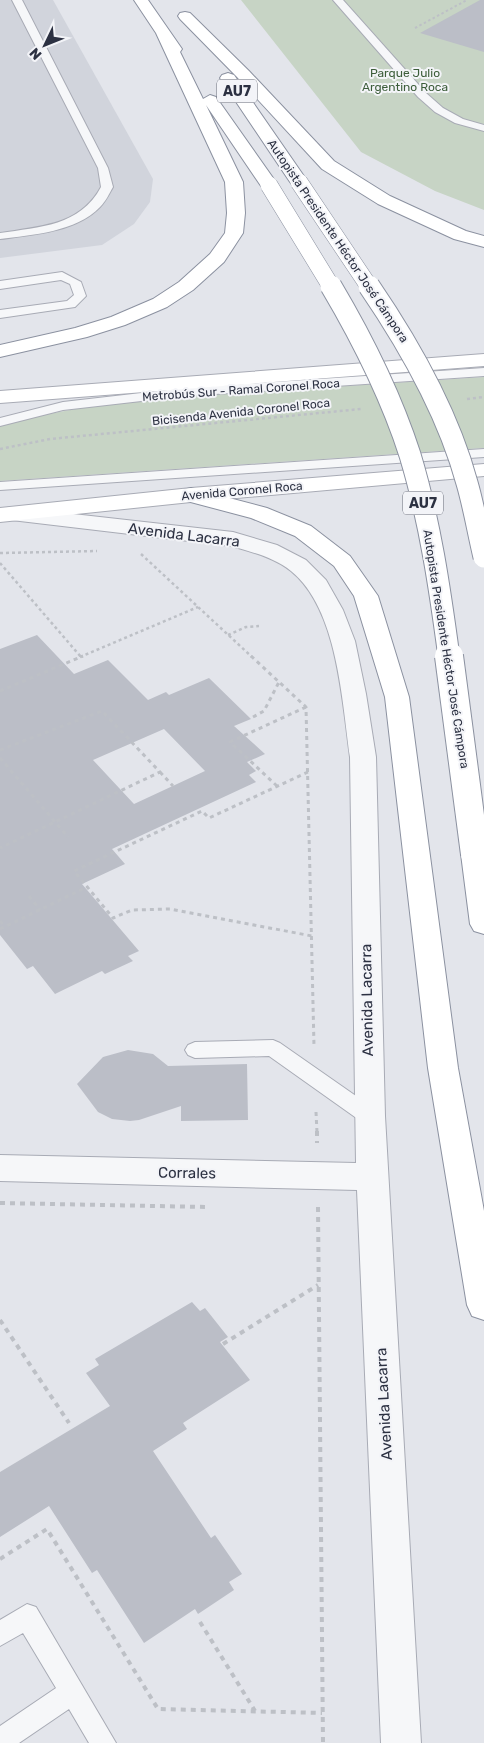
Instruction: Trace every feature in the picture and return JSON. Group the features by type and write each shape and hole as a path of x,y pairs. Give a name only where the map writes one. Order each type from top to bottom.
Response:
{"main road":[{"name":"Autopista Presidente Héctor José Cámpora","path":"141,0 269,185 358,332 393,407 418,478 434,561 455,692 484,924"},
{"name":"Autopista Presidente Héctor José Cámpora","path":"174,0 400,332 427,384 449,433 467,482 484,557"},
{"path":"185,16 243,74 328,165 384,200 460,235 484,242"},
{"path":"0,352 80,333 118,321 160,302 186,286 217,258 234,233 236,213 234,182 163,33"},
{"path":"0,404 9,396 484,360"},
{"name":"Avenida Coronel Roca","path":"6,515 191,495 484,470"},
{"path":"191,495 259,513 304,531 342,561 366,596 396,697 443,1068 484,1305"}],"street":[{"name":"Avenida Lacarra","path":"6,515 233,539 269,550 298,565 318,585 332,610 343,641 354,694 363,757 369,1116 401,1743"},
{"name":"Corrales","path":"0,1168 373,1177"}],"lane":[{"path":"0,236 39,230 74,220 96,205 107,187 103,168 17,0"},
{"path":"338,0 422,95 439,110 458,121 484,128"},
{"path":"0,285 62,276 75,282 80,296 71,304 0,314"},
{"name":"Metrobús Sur - Ramal Coronel Roca","path":"0,422 63,406 175,393 484,372"},
{"path":"0,486 484,453"},
{"path":"195,1050 273,1048 369,1116"},
{"path":"0,1634 27,1616 103,1743"},
{"path":"0,1741 72,1692"}],"path":[{"path":"415,28 467,0"},
{"path":"464,399 484,397"},
{"name":"Bicisenda Avenida Coronel Roca","path":"0,449 50,439 366,409"},
{"path":"0,553 97,550"},
{"path":"136,550 306,707 318,1176 323,1743"},
{"path":"0,563 81,657"},
{"path":"0,570 4,568"},
{"path":"0,691 198,607"},
{"path":"228,635 246,627 259,626"},
{"path":"253,717 264,711 279,682"},
{"path":"277,786 230,742 306,707"},
{"path":"0,750 102,711 173,786"},
{"path":"0,758 68,836"},
{"path":"0,848 160,772"},
{"path":"308,772 209,818 202,811 74,871 113,918 132,910 170,909 312,936"},
{"path":"0,929 88,887"},
{"path":"29,896 40,910"},
{"path":"0,921 5,927"},
{"path":"0,1203 209,1207"},
{"path":"308,1209 318,1209"},
{"path":"224,1344 319,1284"},
{"path":"0,1320 69,1423"},
{"path":"0,1559 47,1529 158,1710 322,1713"},
{"path":"200,1622 256,1712"}],"shaded area":[{"path":"0,0 53,0 153,179 150,202 134,224 102,245 0,258"}],"green space":[{"name":"Parque Julio Argentino Roca","path":"241,0 484,0 484,210 435,191 361,152"},
{"path":"484,377 484,448 0,481 0,423 86,407 192,396"}],"building":[{"path":"480,0 484,0 484,52 420,33"},
{"path":"37,635 74,674 108,660 148,700 166,692 169,695 209,678 251,719 234,726 265,754 247,762 256,771 249,775 256,782 112,849 125,864 82,884 139,951 128,956 133,961 105,974 102,971 55,994 33,966 27,969 0,935 0,649","holes":["164,729 205,771 134,804 93,760"]},
{"path":"128,1050 153,1054 168,1066 247,1064 248,1120 181,1121 181,1106 139,1120 130,1121 112,1119 98,1112 77,1084 103,1057"},
{"path":"192,1302 200,1311 205,1308 228,1337 220,1342 250,1380 183,1423 187,1429 153,1451 211,1538 215,1535 242,1574 229,1582 234,1590 198,1614 195,1609 144,1643 97,1570 92,1573 49,1506 0,1537 0,1472 110,1406 86,1373 99,1365 95,1359"}]}
